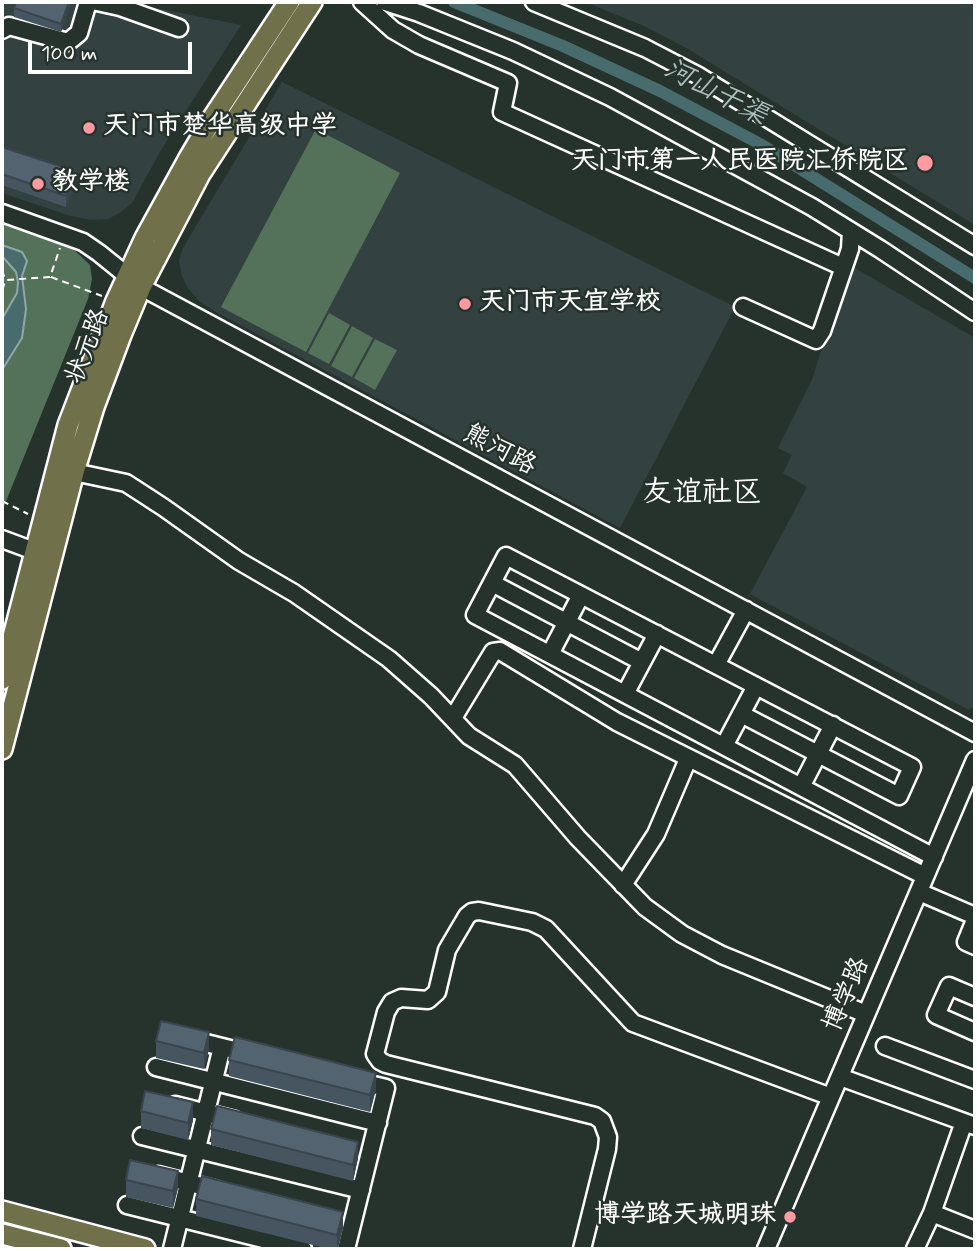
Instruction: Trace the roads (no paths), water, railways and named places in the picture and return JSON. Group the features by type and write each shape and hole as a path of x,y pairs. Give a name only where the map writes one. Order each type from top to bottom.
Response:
{"main road":[{"name":"状元路","path":"2,749 74,472 156,217 208,126 289,2"},
{"name":"状元路","path":"2,679 68,425 116,301 134,282 247,98 312,2"},
{"path":"2,1211 145,1249"},
{"path":"2,1219 119,1249"},
{"path":"2,1234 61,1249"},
{"path":"2,1242 31,1249"}],"street":[{"path":"2,30 9,26 68,42 79,33 88,2"},
{"path":"97,2 120,7 179,28"},
{"path":"362,2 393,30 419,45 508,83 502,112 843,267"},
{"path":"385,2 513,51 598,91 812,207 975,312"},
{"path":"534,2 569,8 697,75 975,246"},
{"name":"熊河路","path":"2,213 65,234 99,253 134,282 975,733"},
{"path":"743,307 816,340 822,331 850,248 851,231"},
{"path":"74,472 126,484 239,561 294,593 389,659 469,736 515,765 623,885 645,907 682,934 722,955 866,1014"},
{"path":"2,539 34,551"},
{"path":"741,714 899,796 912,767 506,556 475,615 934,857"},
{"path":"492,583 642,662"},
{"path":"550,654 581,595"},
{"path":"716,665 746,610"},
{"path":"625,694 657,634"},
{"path":"453,718 496,650 617,722 922,884 975,918 966,942 975,946"},
{"path":"724,746 756,686"},
{"path":"801,787 833,725"},
{"path":"623,885 656,834 688,759"},
{"name":"博学路","path":"771,1247 831,1097 975,760"},
{"path":"582,1249 607,1149 608,1137 602,1121 595,1116 386,1064 375,1054 386,1012 392,1002 401,998 428,1000 437,992 447,950 472,912 479,911 531,922 546,929 633,1023 831,1097"},
{"path":"975,997 949,986 936,1015 975,1032"},
{"path":"173,1035 260,1057"},
{"path":"885,1046 975,1080"},
{"path":"172,1249 222,1047"},
{"path":"156,1067 377,1123"},
{"path":"336,1076 386,1088 377,1123 363,1152 360,1190 346,1221 346,1249"},
{"path":"840,1077 970,1124 915,1249"},
{"path":"160,1102 256,1125"},
{"path":"142,1136 360,1190"},
{"path":"148,1173 226,1192"},
{"path":"127,1205 303,1249"},
{"path":"932,1213 975,1230"}],"water":[{"path":"2,245 22,252 27,261 22,276 26,309 22,338 2,370 2,319 17,293 18,282 16,272 2,256"}],"waterway":[{"name":"河山干渠","path":"454,2 563,46 660,91 762,145 975,278"}],"place":[{"name":"天门市楚华高级中学","path":"89,128"},
{"name":"天门市第一人民医院汇侨院区","path":"925,163"},
{"name":"教学楼","path":"38,184"},
{"name":"天门市天宜学校","path":"465,304"},
{"name":"博学路天城明珠","path":"790,1217"}],"district":[{"name":"友谊社区","path":"702,495"}]}
